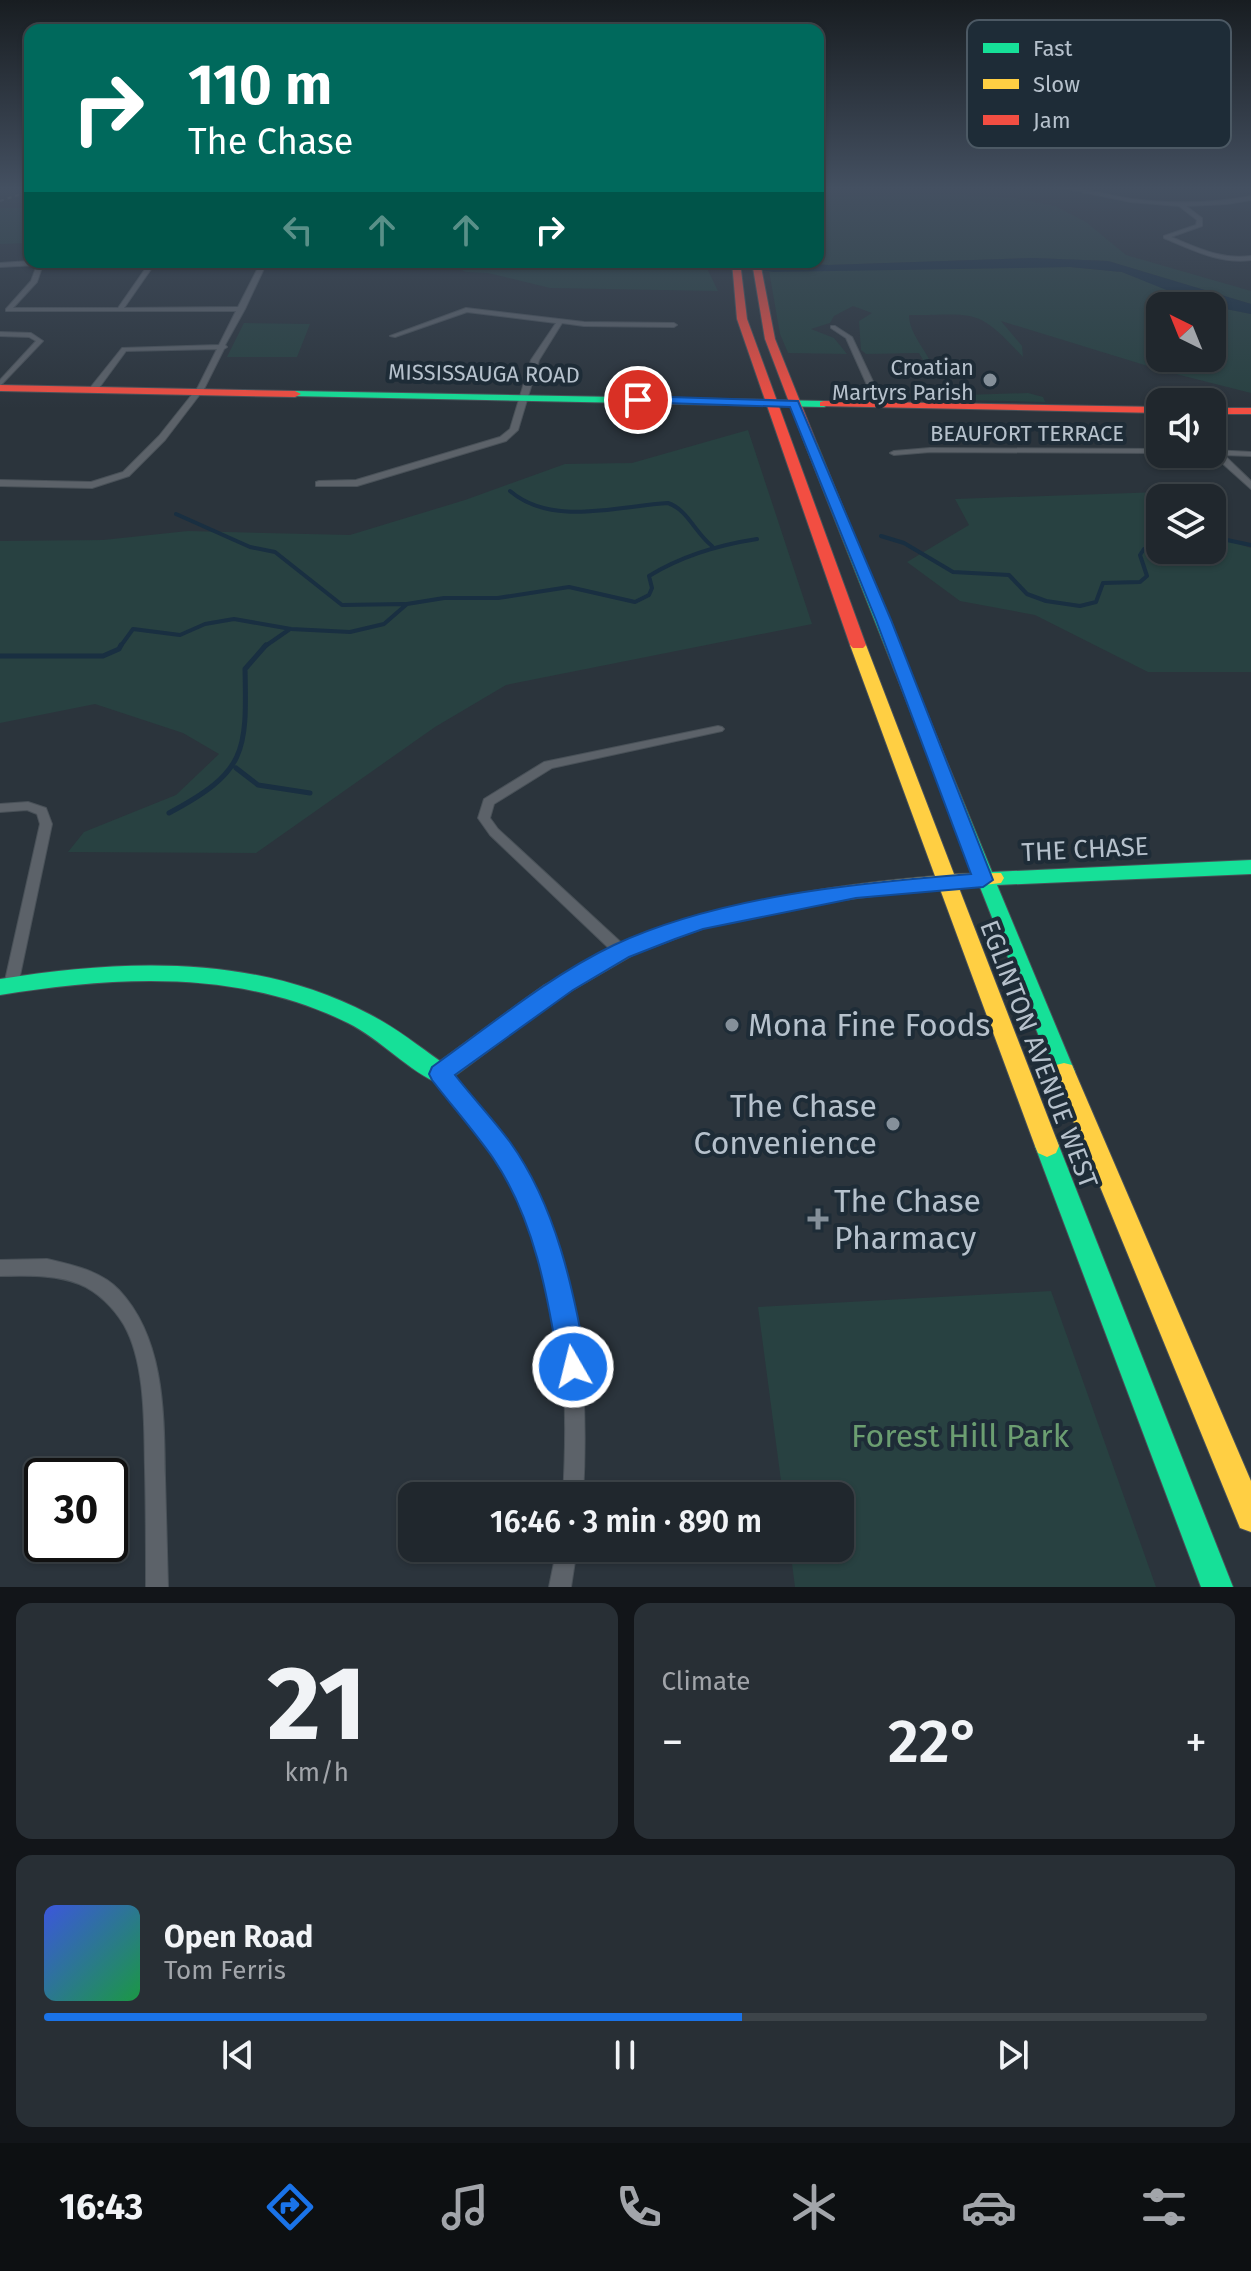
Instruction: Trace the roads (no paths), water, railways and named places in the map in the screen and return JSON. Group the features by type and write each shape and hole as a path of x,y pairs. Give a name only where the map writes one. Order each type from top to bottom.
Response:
{"main road":[{"name":"EGLINTON AVENUE WEST","path":"737,268 742,319 769,403 945,882 1217,1587"},
{"name":"EGLINTON AVENUE WEST","path":"757,268 770,339 794,404 884,620 983,880 1251,1517"},
{"name":"MISSISSAUGA ROAD","path":"0,386 196,393 1146,410"},
{"path":"1226,411 1251,411"},
{"name":"THE CHASE","path":"440,1074 566,984 621,951 701,922 856,890 945,882 1251,867"},
{"path":"5,986 88,974 162,971 250,981 339,1008 440,1074"}],"street":[{"path":"0,265 24,264"},
{"path":"38,268 34,282 8,310 242,309"},
{"path":"120,309 149,268"},
{"path":"0,483 92,485 114,480 162,438 196,393 224,347 261,268"},
{"path":"393,336 466,310 560,322 674,325"},
{"path":"319,484 357,483 503,439 514,430 535,360 560,322"},
{"path":"833,327 849,337 880,405"},
{"path":"0,334 31,335 40,341 0,386"},
{"path":"93,390 124,349 224,347"},
{"name":"BEAUFORT TERRACE","path":"894,453 930,450 1146,451"},
{"path":"1226,453 1251,454"},
{"path":"1226,463 1251,486"},
{"path":"621,951 494,832 484,818 488,802 548,765 718,729"},
{"path":"0,808 28,806 42,811 46,824 5,986"},
{"path":"440,1074 502,1151 542,1231 562,1296 571,1346 575,1388 573,1482"},
{"path":"0,1268 67,1270 90,1280 111,1294 137,1329 148,1357 155,1396 157,1587"},
{"path":"560,1587 564,1562"}],"water":[{"path":"1108,261 1211,292 1171,292 1122,272 1070,267 773,272 749,268 824,268 824,265"},
{"path":"1226,296 1251,304 1251,314 1226,309"}],"waterway":[{"path":"510,491 527,502 565,511 586,512 668,503 681,511 712,546"},
{"path":"176,514 250,547 275,552 342,605 405,604"},
{"path":"881,536 904,543 953,572 1009,575 1027,594 1046,601 1080,606 1096,602 1103,583 1140,582 1147,576 1140,555 1146,549"},
{"path":"120,647 133,629 180,635 205,624 234,619 291,629 350,632 384,624 407,604 444,598 498,598 569,587 635,602 649,595 652,588 649,576 675,562 728,544 757,539"},
{"path":"1226,540 1251,545"},
{"path":"265,647 290,629"},
{"path":"0,656 103,656 120,647"},
{"path":"169,813 214,785 237,757 245,721 245,669 265,647"},
{"path":"236,768 258,785 310,793"}],"place":[{"name":"Croatian Martyrs Parish","path":"990,380"},
{"name":"Mona Fine Foods","path":"732,1025"},
{"name":"The Chase Convenience","path":"893,1124"},
{"name":"The Chase Pharmacy","path":"818,1219"}],"park label":[{"name":"Forest Hill Park","path":"960,1436"}]}
